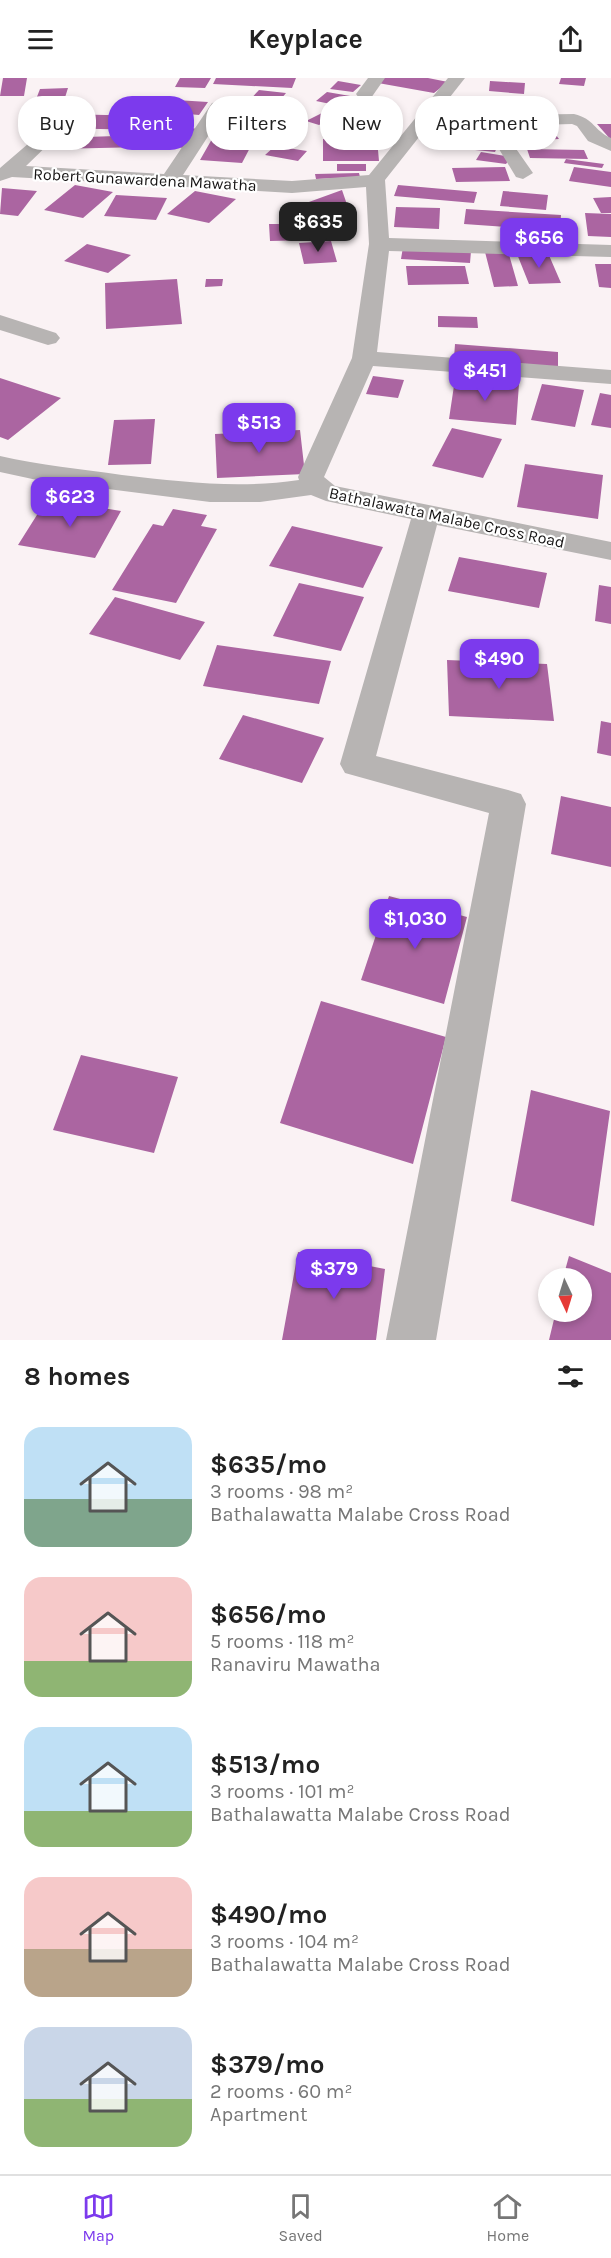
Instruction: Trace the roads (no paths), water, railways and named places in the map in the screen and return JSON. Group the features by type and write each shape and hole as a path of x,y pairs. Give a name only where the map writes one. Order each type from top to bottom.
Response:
{"street":[{"path":"365,94 377,78"},
{"path":"443,96 457,78"},
{"path":"559,120 574,119 582,122 594,137 611,145"},
{"path":"169,181 206,125"},
{"path":"375,180 415,132"},
{"path":"5,173 32,150"},
{"path":"507,150 523,173"},
{"name":"Robert Gunawardena Mawatha","path":"5,173 292,187 375,180"},
{"name":"Bathalawatta Malabe Cross Road","path":"375,180 379,244 364,358 311,477 316,486 326,493 611,551"},
{"path":"379,244 611,251"},
{"path":"0,322 48,338"},
{"path":"364,358 611,377"},
{"path":"0,464 37,472 210,494 260,494 316,486"},
{"path":"411,1340 508,804 357,764 426,515"}]}
